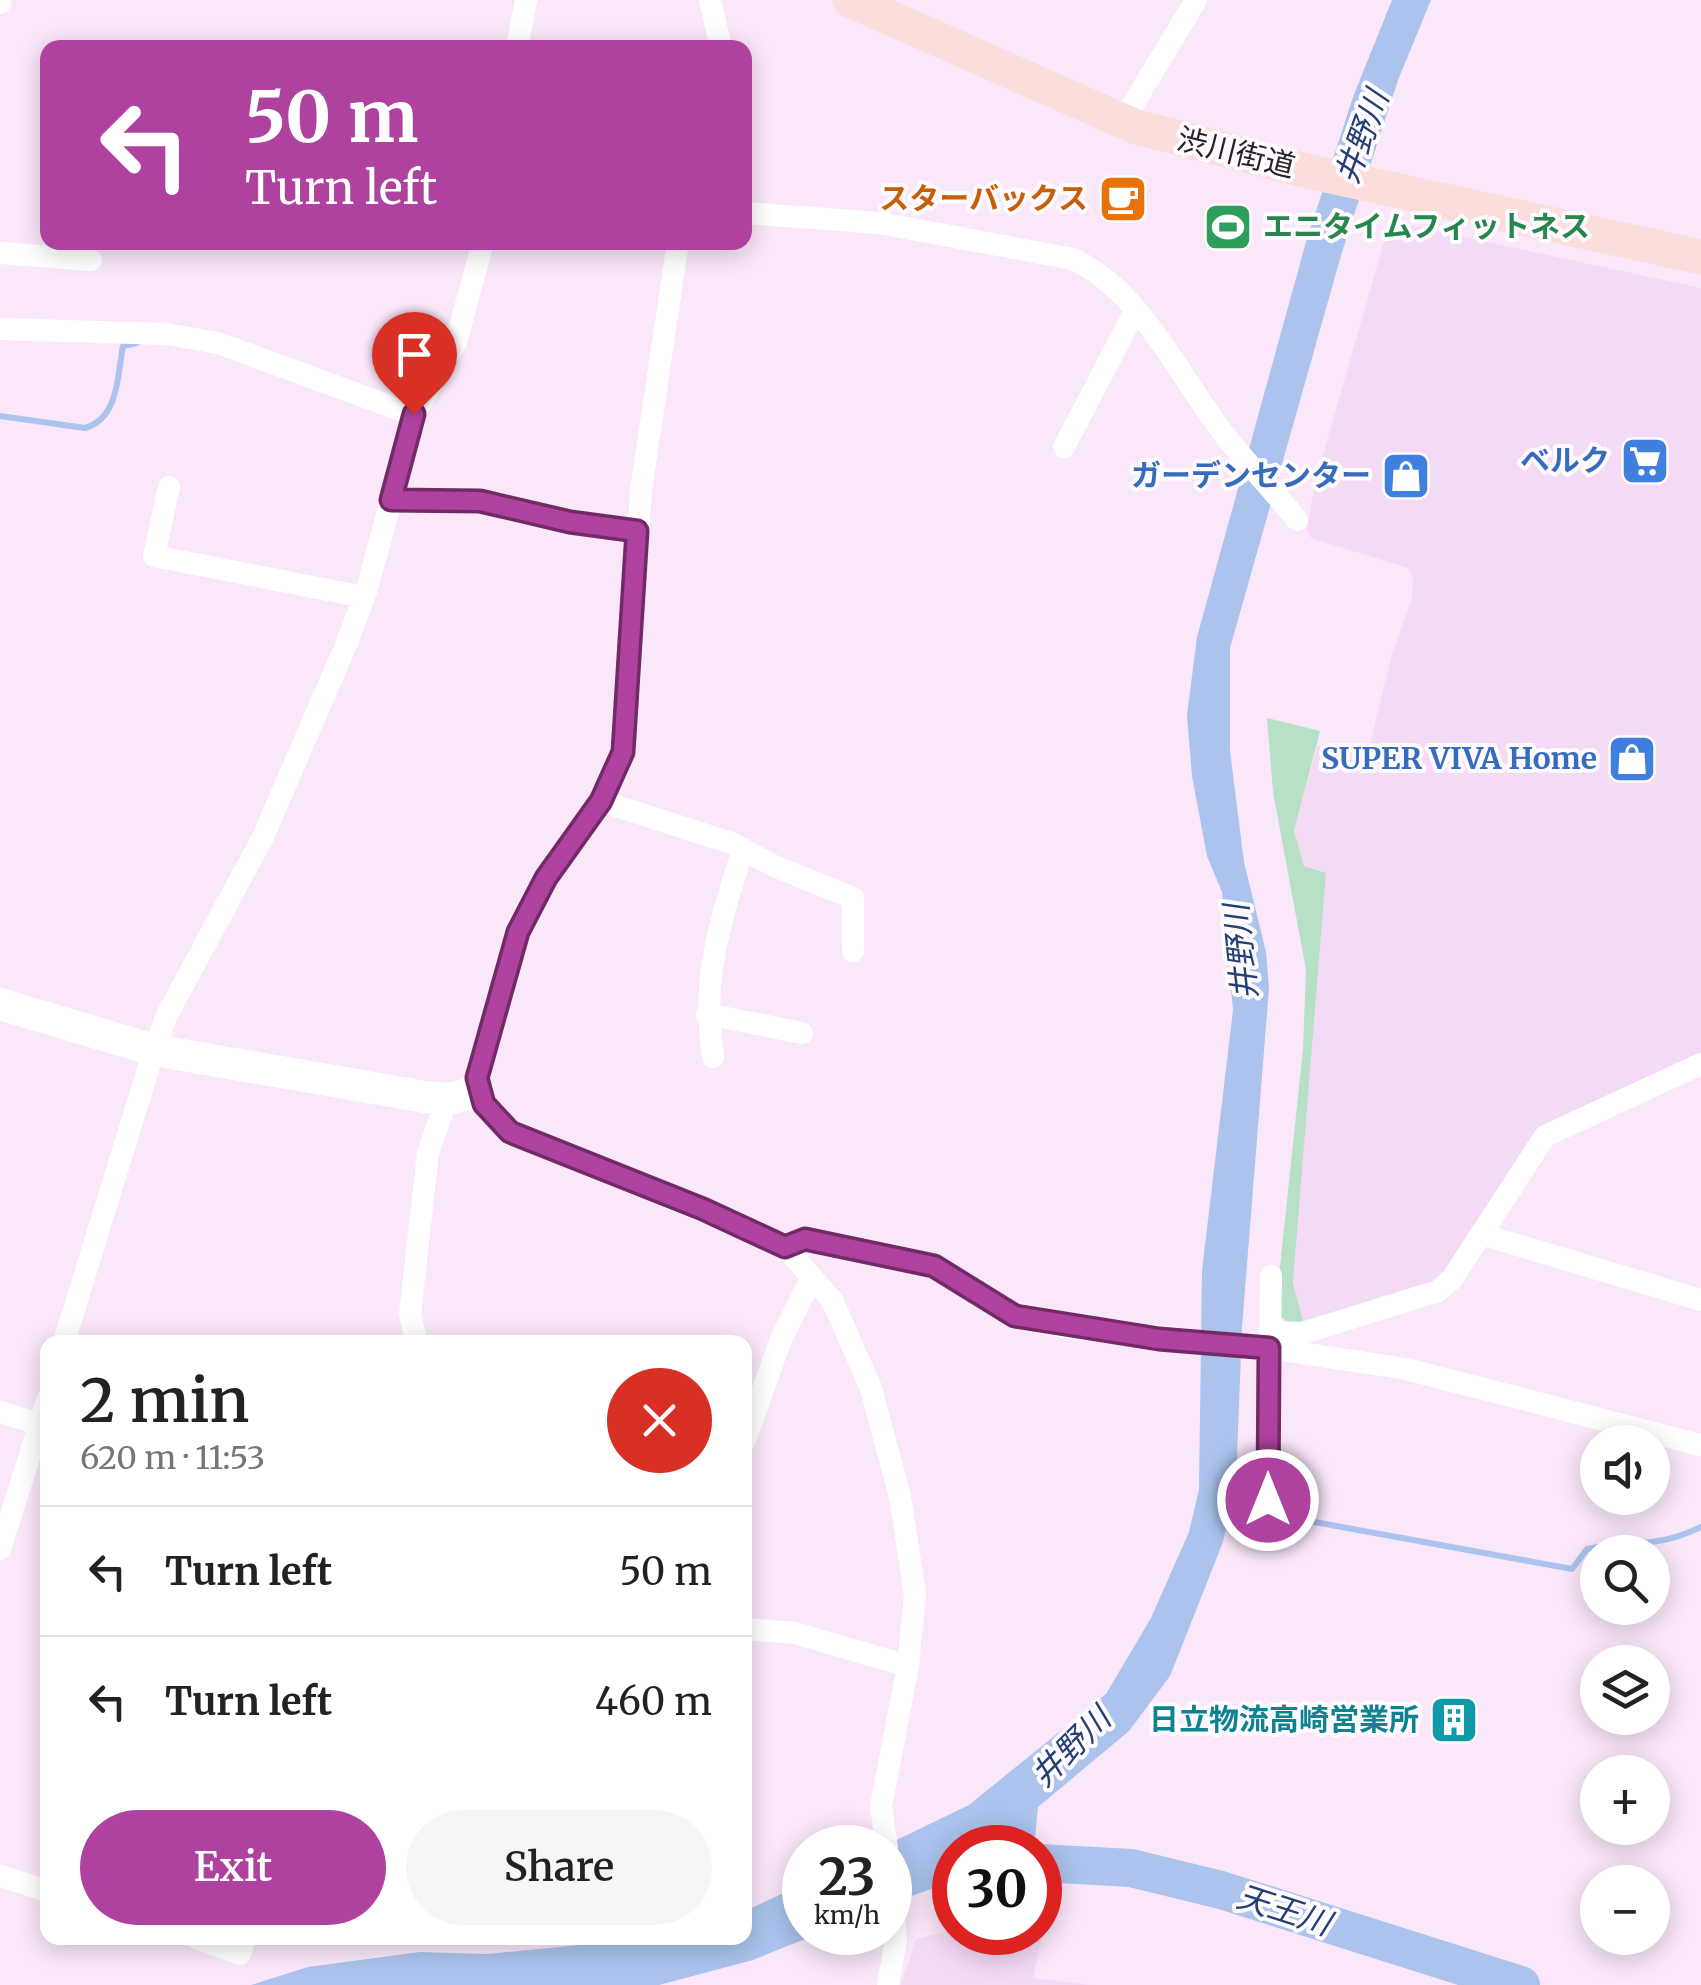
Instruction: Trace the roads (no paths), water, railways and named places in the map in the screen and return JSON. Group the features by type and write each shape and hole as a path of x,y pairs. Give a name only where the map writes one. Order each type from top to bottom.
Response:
{"main road":[{"name":"渋川街道","path":"850,0 1123,121 1303,170 1701,257"}],"street":[{"path":"519,40 526,0"},
{"path":"710,0 720,40"},
{"path":"1123,121 1196,0"},
{"path":"752,214 880,223 1073,259 1099,271 1295,520"},
{"path":"66,1335 167,1015 263,837 364,597 414,414 456,342 481,250"},
{"path":"414,1335 410,1314 428,1152 479,1064 518,932 546,878 601,801 623,752 637,531 677,250"},
{"path":"0,253 91,260"},
{"path":"1064,447 1135,312"},
{"path":"0,329 166,334 218,342 414,414"},
{"path":"169,486 154,556 364,597"},
{"path":"391,500 480,501 570,522 637,531"},
{"path":"601,801 742,849 853,898 853,951"},
{"path":"714,1057 707,1014 711,957 742,849"},
{"path":"0,1004 154,1050 462,1096 510,1132 703,1209 785,1247 832,1300 871,1388 900,1498 915,1594 908,1666 882,1794 884,1825"},
{"path":"707,1014 802,1034"},
{"path":"1266,1342 1438,1291 1452,1279 1546,1136 1701,1064"},
{"path":"1482,1234 1701,1300"},
{"path":"785,1247 805,1239 934,1266 1015,1316 1180,1340 1266,1342 1436,1376 1701,1445"},
{"path":"1268,1500 1266,1342 1271,1276"},
{"path":"752,1420 781,1338 811,1278"},
{"path":"0,1412 40,1425"},
{"path":"0,1549 40,1435"},
{"path":"752,1631 807,1636 908,1666"},
{"path":"0,1876 40,1888"},
{"path":"215,1945 240,1954 243,1945"},
{"path":"888,1985 891,1955"}],"water":[{"name":"井野川","path":"1392,0 1431,0 1398,80 1342,252 1230,648 1230,751 1244,862 1266,952 1269,988 1242,1327 1236,1482 1223,1542 1170,1676 1129,1731 1038,1807 1036,1825 932,1825 932,1888 912,1896 912,1833 969,1805 1106,1694 1151,1618 1189,1532 1199,1489 1202,1271 1233,1010 1222,892 1207,856 1192,776 1187,715 1197,637 1306,242 1353,97"},
{"path":"1062,1855 1108,1859 1131,1868 1112,1875 1062,1872"},
{"path":"782,1894 782,1948 659,1985 251,1985 308,1967 420,1952 486,1954 579,1945 752,1945 752,1908"}],"waterway":[{"path":"0,416 85,428 96,423 114,395 123,346 137,343"},
{"path":"1224,1504 1243,1508"},
{"path":"1287,1517 1572,1569 1587,1549 1656,1541 1701,1527"},
{"name":"天王川","path":"1062,1864 1131,1868 1221,1890 1521,1985"}],"place":[{"name":"スターバックス","path":"1123,199"},
{"name":"エニタイムフィットネス","path":"1228,227"},
{"name":"ベルク","path":"1645,461"},
{"name":"ガーデンセンター","path":"1406,476"},
{"name":"SUPER VIVA Home","path":"1632,759"},
{"name":"日立物流高崎営業所","path":"1454,1720"}]}
